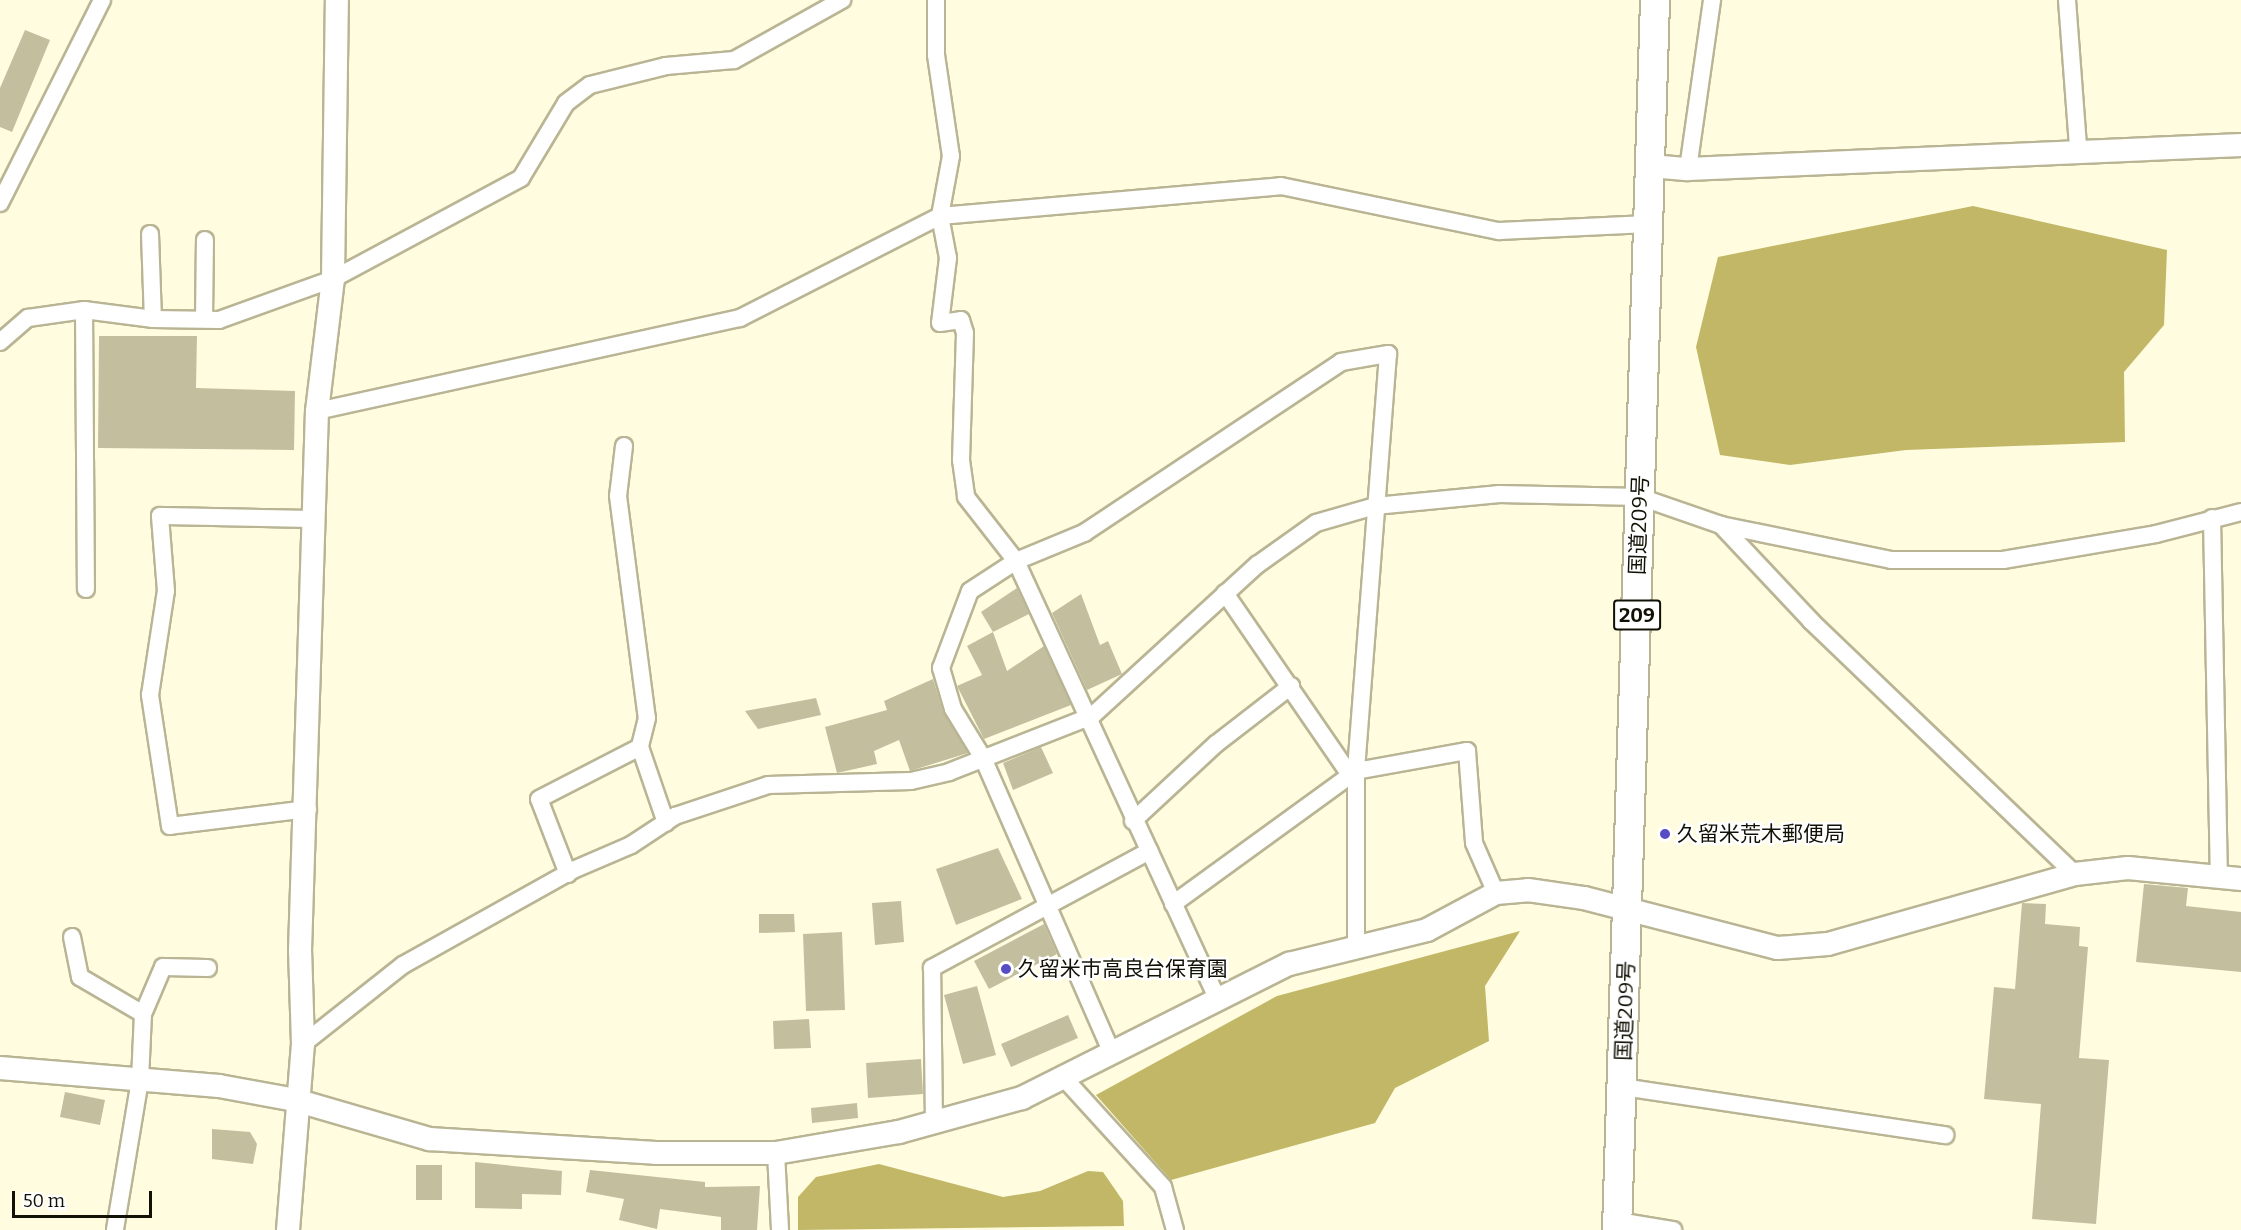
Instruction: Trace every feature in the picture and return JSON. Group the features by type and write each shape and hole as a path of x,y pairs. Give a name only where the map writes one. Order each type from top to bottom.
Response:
{"highway":[{"name":"国道209号","path":"1617,1225 1655,0"}],"street":[{"path":"0,203 102,0"},
{"path":"288,1230 295,1100 303,1044 300,951 308,809 317,411 333,279 337,0"},
{"path":"0,342 28,318 84,310 153,320 219,320 333,279 521,178 566,103 590,85 666,66 734,60 842,0"},
{"path":"936,0 936,55 951,156 940,216 948,258 940,323 962,320 965,333 966,497 1016,561 1092,716 1133,821 1216,996"},
{"path":"1688,169 1712,0"},
{"path":"2067,0 2078,148"},
{"path":"1650,166 1688,169 2078,148 2241,145"},
{"path":"317,411 740,318 940,216 1281,186 1499,231 1648,224"},
{"path":"150,234 153,320"},
{"path":"204,319 205,240"},
{"path":"84,310 86,589"},
{"path":"1111,1052 983,758 953,709 941,668 970,591 1016,561 1084,533 1341,362 1388,354 1353,773 1356,948"},
{"path":"624,446 618,496 646,718 640,747 666,823"},
{"path":"303,1044 403,965 666,823 768,785 911,781 983,758 1092,716 1225,593 1316,523 1375,506 1499,494 1640,497 1721,525 1891,560 2003,560 2156,534 2241,512"},
{"path":"308,809 170,826 150,695 166,591 160,516 315,519"},
{"path":"2212,518 2219,876"},
{"path":"1721,525 1811,621 2075,874"},
{"path":"1225,593 1353,773"},
{"path":"1133,821 1216,744 1291,686"},
{"path":"568,874 539,799 640,747"},
{"path":"1173,904 1353,773 1467,751 1474,843 1496,893"},
{"path":"934,1124 932,968 1149,851"},
{"path":"0,1068 140,1080 295,1100 429,1139 656,1153 777,1153 934,1124 1022,1098 1216,996 1289,964 1427,930 1496,893 1528,890 1627,908 1778,948 1828,944 2075,874 2128,868 2241,879"},
{"path":"72,937 80,977 143,1014"},
{"path":"114,1230 140,1080 143,1014 163,967 208,968"},
{"path":"1063,1077 1163,1187 1175,1230"},
{"path":"1623,1088 1945,1135"},
{"path":"777,1153 780,1230"},
{"path":"1617,1225 1673,1230"}],"shaded area":[{"path":"1973,206 2167,250 2164,325 2124,372 2125,442 1906,450 1790,465 1720,455 1696,347 1718,257"},
{"path":"1520,931 1485,986 1489,1041 1395,1088 1375,1123 1171,1180 1096,1095 1277,996"},
{"path":"879,1164 1003,1197 1040,1191 1088,1171 1103,1172 1123,1201 1124,1226 798,1230 798,1197 816,1177"}],"building":[{"path":"25,30 50,40 12,132 0,127 0,88"},
{"path":"99,336 197,336 196,388 295,391 294,450 98,448"},
{"path":"1017,588 1029,614 993,632 981,612"},
{"path":"1081,594 1100,645 1108,641 1122,674 1087,690 1052,613"},
{"path":"993,632 1007,671 1044,646 1071,705 984,739 957,686 982,675 967,646"},
{"path":"933,679 944,714 968,753 910,771 899,740 874,751 877,764 837,773 825,727 887,710 884,701"},
{"path":"816,698 821,715 758,729 745,711"},
{"path":"1041,747 1053,773 1013,790 1003,763"},
{"path":"998,848 1022,899 956,925 936,869"},
{"path":"2144,884 2188,888 2186,906 2241,912 2241,972 2136,962"},
{"path":"901,901 904,942 875,945 872,903"},
{"path":"2022,903 2046,904 2045,924 2080,927 2079,946 2088,947 2079,1058 2109,1060 2096,1224 2032,1219 2041,1104 1984,1099 1994,987 2015,989"},
{"path":"759,914 794,914 795,932 759,933"},
{"path":"1044,924 1057,954 989,989 974,961"},
{"path":"842,932 845,1010 806,1011 803,934"},
{"path":"977,986 996,1055 963,1064 944,995"},
{"path":"1068,1015 1078,1038 1011,1067 1001,1044"},
{"path":"809,1019 811,1048 774,1049 773,1021"},
{"path":"921,1059 923,1094 868,1098 866,1063"},
{"path":"65,1092 105,1100 100,1125 60,1117"},
{"path":"857,1103 858,1118 812,1123 811,1108"},
{"path":"212,1129 250,1132 257,1144 253,1164 212,1159"},
{"path":"475,1162 562,1171 561,1195 522,1194 522,1209 475,1208"},
{"path":"416,1165 442,1165 442,1200 416,1200"},
{"path":"590,1170 705,1182 705,1187 760,1186 757,1230 721,1230 721,1217 660,1209 657,1229 619,1220 624,1199 586,1192"}],"place":[{"name":"久留米荒木郵便局","path":"1665,834"},
{"name":"久留米市高良台保育園","path":"1006,969"}]}
